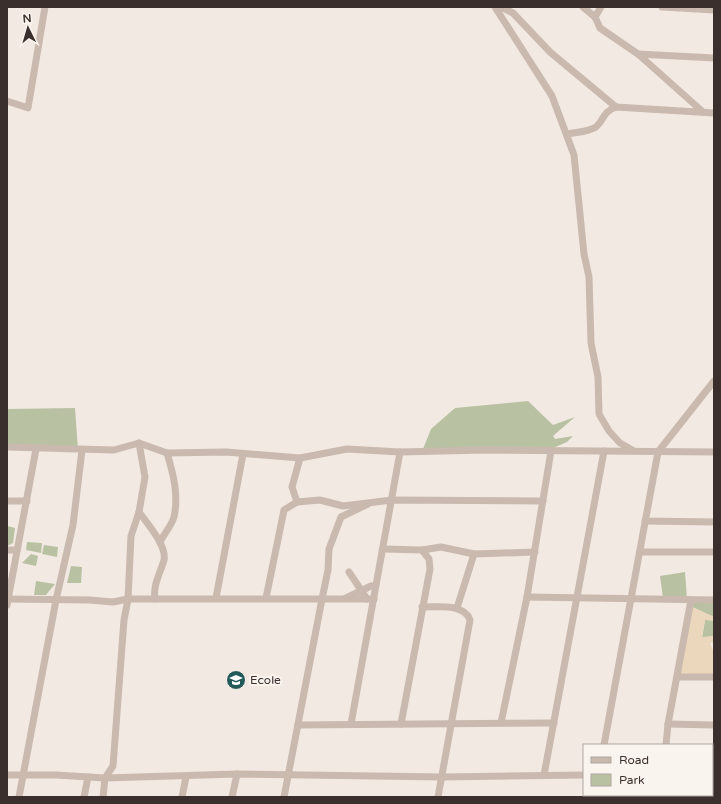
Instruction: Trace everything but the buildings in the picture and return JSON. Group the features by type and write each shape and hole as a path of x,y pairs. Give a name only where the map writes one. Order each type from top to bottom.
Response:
{"street":[{"path":"7,101 28,108 45,7"},
{"path":"498,7 512,13 550,52 616,107"},
{"path":"498,7 552,96 568,134 574,155 584,254 589,277 591,343 598,377 599,414 609,431 620,442 636,452"},
{"path":"583,7 595,17 600,28 638,54 703,112"},
{"path":"595,17 601,7"},
{"path":"662,7 713,9"},
{"path":"638,54 714,58"},
{"path":"568,134 588,131 596,126 605,112 616,107 714,113"},
{"path":"604,744 658,452 714,381"},
{"path":"7,447 114,450 139,443 167,453 226,452 300,458 346,449 400,452 714,451"},
{"path":"103,797 105,778 113,766 124,620 128,599 131,536 139,512 145,477 139,443"},
{"path":"36,449 7,601 90,600 113,602 128,599 216,598 370,599"},
{"path":"19,797 56,600 73,525 82,450"},
{"path":"501,723 527,597 551,451"},
{"path":"544,775 575,599 604,451"},
{"path":"351,724 370,599 383,549 400,452"},
{"path":"160,542 174,518 176,503 174,479 167,453"},
{"path":"216,598 243,454"},
{"path":"297,502 292,487 300,458"},
{"path":"7,501 27,500"},
{"path":"266,598 284,510 297,502 320,500 343,506 392,500 543,501"},
{"path":"284,797 328,570 329,548 341,516 368,504"},
{"path":"139,512 160,542 164,558 156,579 155,599"},
{"path":"645,521 714,522"},
{"path":"383,549 422,550 441,547 474,554 535,552"},
{"path":"7,550 17,550"},
{"path":"401,724 430,569 429,559 422,550"},
{"path":"640,552 714,552"},
{"path":"457,608 474,554"},
{"path":"349,572 361,591 370,599"},
{"path":"344,599 371,586"},
{"path":"527,597 575,599 714,600"},
{"path":"666,744 668,724 691,600"},
{"path":"422,607 457,608 464,612 470,620 438,797"},
{"path":"677,677 714,677"},
{"path":"298,725 554,722"},
{"path":"668,724 714,725"},
{"path":"7,775 105,778 237,774 442,777 583,775"},
{"path":"232,797 237,774"},
{"path":"182,797 186,776"},
{"path":"84,797 88,777"}],"green space":[{"path":"528,401 553,425 575,417 553,436 555,439 573,436 567,442 553,448 423,449 431,429 455,408"},
{"path":"75,408 78,450 7,446 7,409"},
{"path":"7,526 15,528 13,543 7,546"},
{"path":"27,542 42,543 41,553 26,550"},
{"path":"44,545 58,547 57,557 42,554"},
{"path":"31,554 38,556 36,566 22,563"},
{"path":"71,566 82,567 81,583 67,583"},
{"path":"685,572 687,599 663,598 660,576"},
{"path":"36,581 55,584 46,595 34,595"},
{"path":"691,600 714,600 714,617 690,606"},
{"path":"710,619 714,621 714,636 702,638 705,620"}],"sand":[{"path":"690,606 714,617 714,621 705,620 702,637 714,636 714,642 710,643 714,653 714,676 677,677"}],"place":[{"name":"Ecole","path":"236,680"}]}
